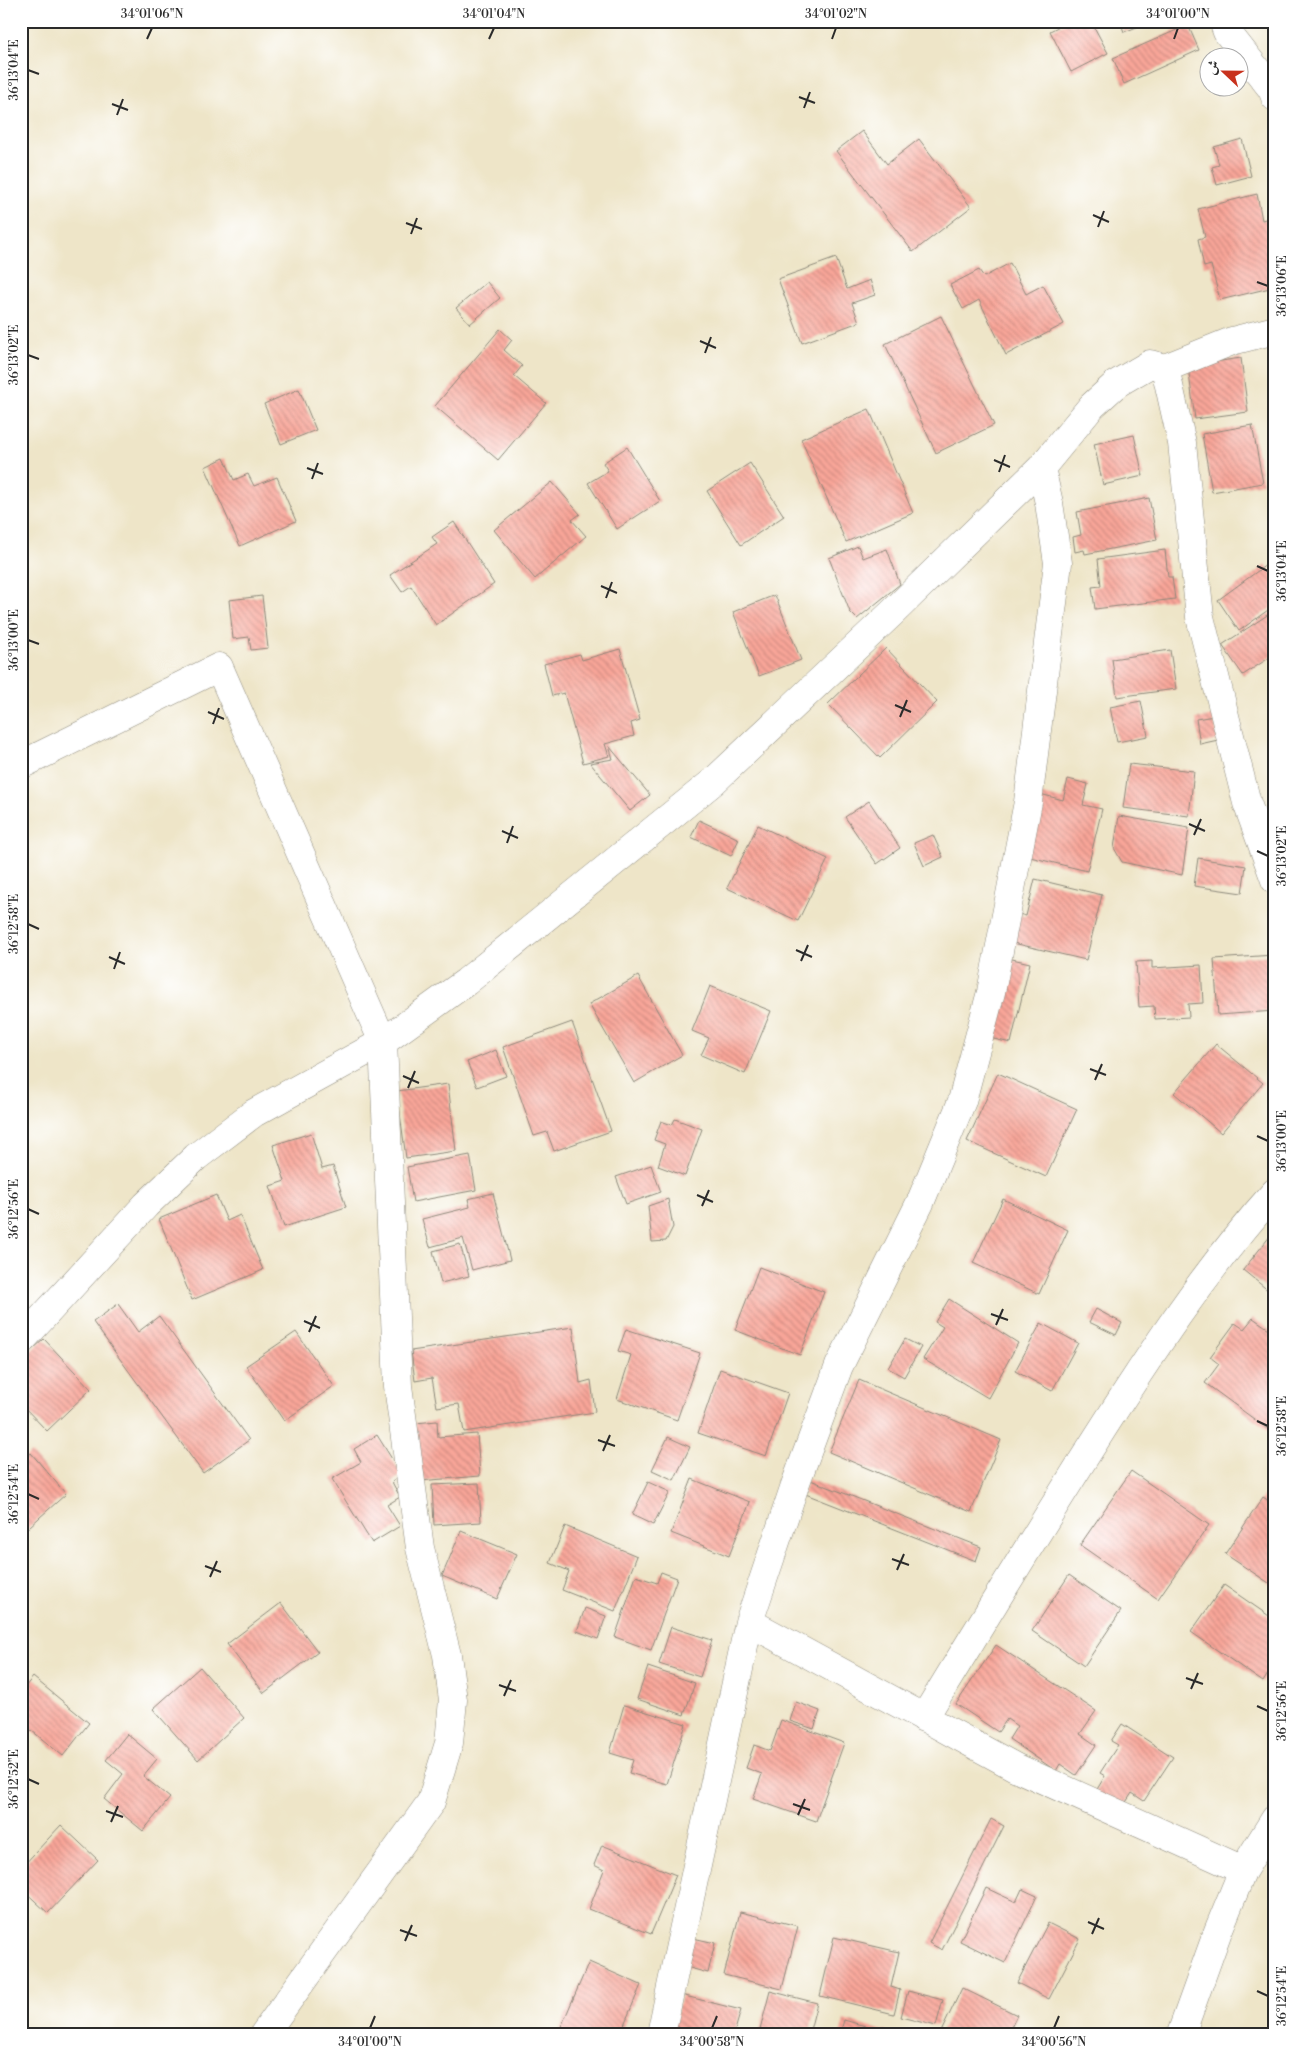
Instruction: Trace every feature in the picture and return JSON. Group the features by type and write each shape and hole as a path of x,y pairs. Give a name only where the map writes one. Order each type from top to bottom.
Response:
{"street":[{"path":"1223,21 1227,32 1274,88"},
{"path":"21,1341 146,1206 196,1157 254,1113 383,1042 466,982 714,781 892,613 1041,468 1092,406 1116,384 1150,364 1164,368 1232,341 1275,330"},
{"path":"1164,368 1182,443 1200,617 1247,803 1275,880"},
{"path":"661,2034 749,1622 794,1484 839,1366 920,1202 962,1101 991,992 1028,802 1058,563 1049,503 1041,468"},
{"path":"21,765 219,666 383,1042 398,1386 420,1548 449,1673 453,1700 449,1743 431,1802 264,2034"},
{"path":"924,1718 1030,1543 1143,1366 1248,1223 1275,1192"},
{"path":"749,1622 1015,1767 1243,1870"},
{"path":"1181,2034 1243,1870 1275,1819"}],"building":[{"path":"1069,21 1085,21 1088,26 1092,23 1108,53 1071,72 1050,31"},
{"path":"1120,21 1152,21 1124,32"},
{"path":"1188,25 1198,48 1198,50 1124,84 1113,58"},
{"path":"862,131 887,164 919,139 971,207 913,252 836,151"},
{"path":"1242,139 1251,176 1217,185 1212,167 1219,165 1214,147"},
{"path":"1257,194 1262,220 1269,218 1275,245 1275,252 1270,253 1275,271 1275,274 1272,275 1274,287 1220,300 1211,265 1204,267 1198,239 1205,237 1198,209"},
{"path":"836,258 847,289 870,280 875,295 852,303 859,322 802,343 778,279"},
{"path":"1010,263 1026,294 1043,285 1064,324 1006,355 979,300 963,309 950,285 979,270 984,277"},
{"path":"487,282 500,298 470,324 456,308"},
{"path":"941,316 994,425 936,453 885,344"},
{"path":"500,329 512,340 504,350 522,366 514,376 546,403 498,460 435,406"},
{"path":"1241,358 1248,412 1195,419 1188,366"},
{"path":"299,389 316,430 281,444 264,404"},
{"path":"869,409 913,513 846,542 801,439"},
{"path":"1252,425 1263,483 1212,492 1202,434"},
{"path":"1134,435 1143,476 1103,485 1094,444"},
{"path":"627,447 660,501 617,529 588,483 608,471 603,463"},
{"path":"224,458 234,480 248,474 254,486 277,477 296,521 240,546 205,467"},
{"path":"750,463 784,516 741,545 707,491"},
{"path":"552,482 580,514 572,520 586,536 535,579 494,530"},
{"path":"1149,498 1157,540 1085,554 1084,550 1075,552 1073,537 1081,535 1077,512"},
{"path":"454,522 494,584 436,625 411,586 402,592 390,575 437,544 432,537"},
{"path":"858,546 863,558 887,549 900,584 857,619 850,612 829,558"},
{"path":"1165,550 1168,577 1172,577 1175,599 1095,609 1092,587 1101,586 1098,559"},
{"path":"1266,565 1275,578 1275,605 1239,631 1218,600"},
{"path":"775,595 801,660 759,676 733,612"},
{"path":"262,596 268,648 251,650 249,637 233,639 229,600"},
{"path":"1275,610 1275,654 1243,675 1222,645"},
{"path":"886,648 937,702 880,758 828,704"},
{"path":"620,649 640,720 631,723 634,736 605,744 609,756 583,763 564,693 552,696 544,664 580,654 582,660"},
{"path":"1170,650 1176,689 1117,697 1112,659"},
{"path":"1141,701 1148,736 1117,742 1110,707"},
{"path":"1214,716 1218,740 1200,744 1196,719"},
{"path":"609,746 650,795 630,811 590,763 613,759"},
{"path":"1129,764 1194,771 1189,816 1123,808"},
{"path":"1068,779 1088,784 1083,805 1102,809 1087,871 1026,856 1040,794 1063,800"},
{"path":"869,801 900,848 877,864 845,817"},
{"path":"1119,816 1189,828 1182,875 1122,862 1114,848"},
{"path":"699,820 739,839 731,856 691,837"},
{"path":"758,825 828,859 798,921 727,888"},
{"path":"933,835 943,857 924,866 914,843"},
{"path":"1198,858 1246,866 1242,893 1194,886"},
{"path":"1035,879 1102,895 1086,960 1013,943 1019,914 1026,916"},
{"path":"1274,955 1275,1011 1218,1015 1214,959"},
{"path":"1003,957 1030,963 1011,1043 985,1037"},
{"path":"1152,961 1152,968 1201,965 1203,1003 1188,1004 1189,1017 1155,1019 1154,1006 1139,1007 1136,962"},
{"path":"638,976 682,1055 634,1083 589,1004"},
{"path":"710,986 771,1011 745,1074 701,1055 709,1038 692,1031"},
{"path":"572,1022 611,1131 554,1151 547,1132 534,1136 503,1047"},
{"path":"1216,1044 1263,1083 1221,1133 1174,1093"},
{"path":"496,1050 506,1076 477,1087 467,1062"},
{"path":"998,1073 1077,1109 1046,1177 967,1141"},
{"path":"448,1084 456,1151 406,1158 397,1091"},
{"path":"675,1119 702,1129 685,1176 658,1166 665,1144 654,1140 661,1121 672,1125"},
{"path":"311,1133 322,1169 333,1166 346,1207 284,1227 270,1186 285,1181 273,1145"},
{"path":"470,1155 476,1190 413,1202 407,1167"},
{"path":"651,1165 661,1192 626,1204 616,1177"},
{"path":"493,1193 510,1260 472,1270 463,1238 430,1247 422,1219 470,1207 468,1199"},
{"path":"216,1195 227,1221 240,1215 263,1270 192,1300 159,1219"},
{"path":"668,1199 673,1227 666,1241 652,1242 648,1206"},
{"path":"1003,1199 1068,1230 1039,1294 973,1263"},
{"path":"1275,1230 1275,1296 1243,1270"},
{"path":"460,1244 469,1276 441,1283 433,1251"},
{"path":"759,1267 824,1292 800,1355 735,1330"},
{"path":"949,1299 1018,1343 988,1398 923,1359 943,1327 935,1322"},
{"path":"118,1304 138,1332 159,1316 249,1440 203,1473 93,1322"},
{"path":"1096,1309 1122,1323 1116,1335 1089,1322"},
{"path":"1253,1318 1275,1333 1273,1433 1205,1383 1219,1364 1210,1357 1235,1323 1244,1329"},
{"path":"1041,1323 1078,1343 1052,1391 1015,1371"},
{"path":"573,1327 580,1383 591,1380 595,1412 464,1432 459,1404 437,1407 432,1378 415,1381 411,1351"},
{"path":"626,1329 700,1353 677,1420 617,1399 631,1355 618,1351"},
{"path":"296,1332 334,1386 284,1421 246,1366"},
{"path":"44,1339 91,1389 47,1431 21,1404 21,1360"},
{"path":"905,1339 921,1347 904,1377 888,1368"},
{"path":"720,1369 788,1393 766,1456 698,1433"},
{"path":"859,1380 1001,1440 971,1512 829,1452"},
{"path":"437,1421 438,1437 477,1434 480,1476 419,1481 415,1423"},
{"path":"377,1435 402,1475 392,1482 400,1497 387,1505 400,1526 372,1543 332,1479 361,1462 354,1449"},
{"path":"668,1437 690,1447 674,1480 652,1470"},
{"path":"31,1453 66,1494 21,1534 21,1461"},
{"path":"1131,1471 1209,1525 1158,1599 1080,1545"},
{"path":"692,1479 750,1502 729,1556 671,1533"},
{"path":"808,1479 981,1547 976,1561 803,1493"},
{"path":"648,1482 670,1492 653,1525 632,1515"},
{"path":"479,1483 481,1522 434,1525 432,1485"},
{"path":"1263,1497 1275,1505 1275,1587 1225,1554"},
{"path":"565,1526 637,1556 615,1611 562,1590 569,1571 550,1563"},
{"path":"461,1531 517,1554 497,1599 442,1576"},
{"path":"661,1572 677,1578 651,1650 615,1637 636,1576 657,1583"},
{"path":"1069,1575 1121,1611 1084,1666 1032,1631"},
{"path":"1224,1585 1275,1620 1275,1679 1268,1674 1263,1682 1191,1632"},
{"path":"281,1603 318,1652 264,1693 227,1644"},
{"path":"585,1608 606,1616 598,1639 577,1631"},
{"path":"671,1627 712,1640 700,1677 659,1664"},
{"path":"996,1645 1096,1711 1080,1734 1096,1745 1076,1775 1060,1764 1056,1771 1009,1739 1017,1726 1007,1719 998,1732 956,1704"},
{"path":"200,1667 244,1718 198,1760 153,1709"},
{"path":"648,1667 695,1683 684,1715 637,1699"},
{"path":"33,1677 89,1723 63,1756 21,1722 21,1692"},
{"path":"796,1702 820,1711 814,1729 790,1721"},
{"path":"624,1705 686,1724 667,1784 629,1773 633,1760 610,1753"},
{"path":"781,1720 844,1743 816,1821 753,1799 762,1774 746,1768 754,1745 770,1751"},
{"path":"1122,1724 1173,1757 1144,1801 1132,1793 1119,1813 1093,1796 1105,1776 1100,1773 1118,1745 1111,1741"},
{"path":"127,1734 157,1759 143,1776 170,1798 143,1831 104,1799 123,1774 106,1760"},
{"path":"991,1819 1004,1826 942,1950 929,1943"},
{"path":"61,1825 98,1860 48,1913 21,1888 21,1868"},
{"path":"602,1845 676,1875 651,1934 589,1909 604,1870 594,1865"},
{"path":"986,1888 1016,1902 1022,1889 1037,1896 1005,1963 960,1941"},
{"path":"740,1912 798,1926 782,1989 724,1975"},
{"path":"1048,1923 1080,1939 1049,1999 1017,1983"},
{"path":"834,1937 899,1952 891,1987 900,1990 894,2014 820,1996"},
{"path":"693,1938 715,1943 708,1973 686,1967"},
{"path":"589,1962 641,1985 620,2034 558,2034"},
{"path":"962,1988 1017,2015 1008,2034 940,2034"},
{"path":"770,1991 817,2003 809,2034 759,2034"},
{"path":"908,1991 943,2000 936,2026 901,2017"},
{"path":"681,1995 741,2010 734,2034 671,2034"},
{"path":"844,2020 890,2033 890,2034 840,2034"}]}
